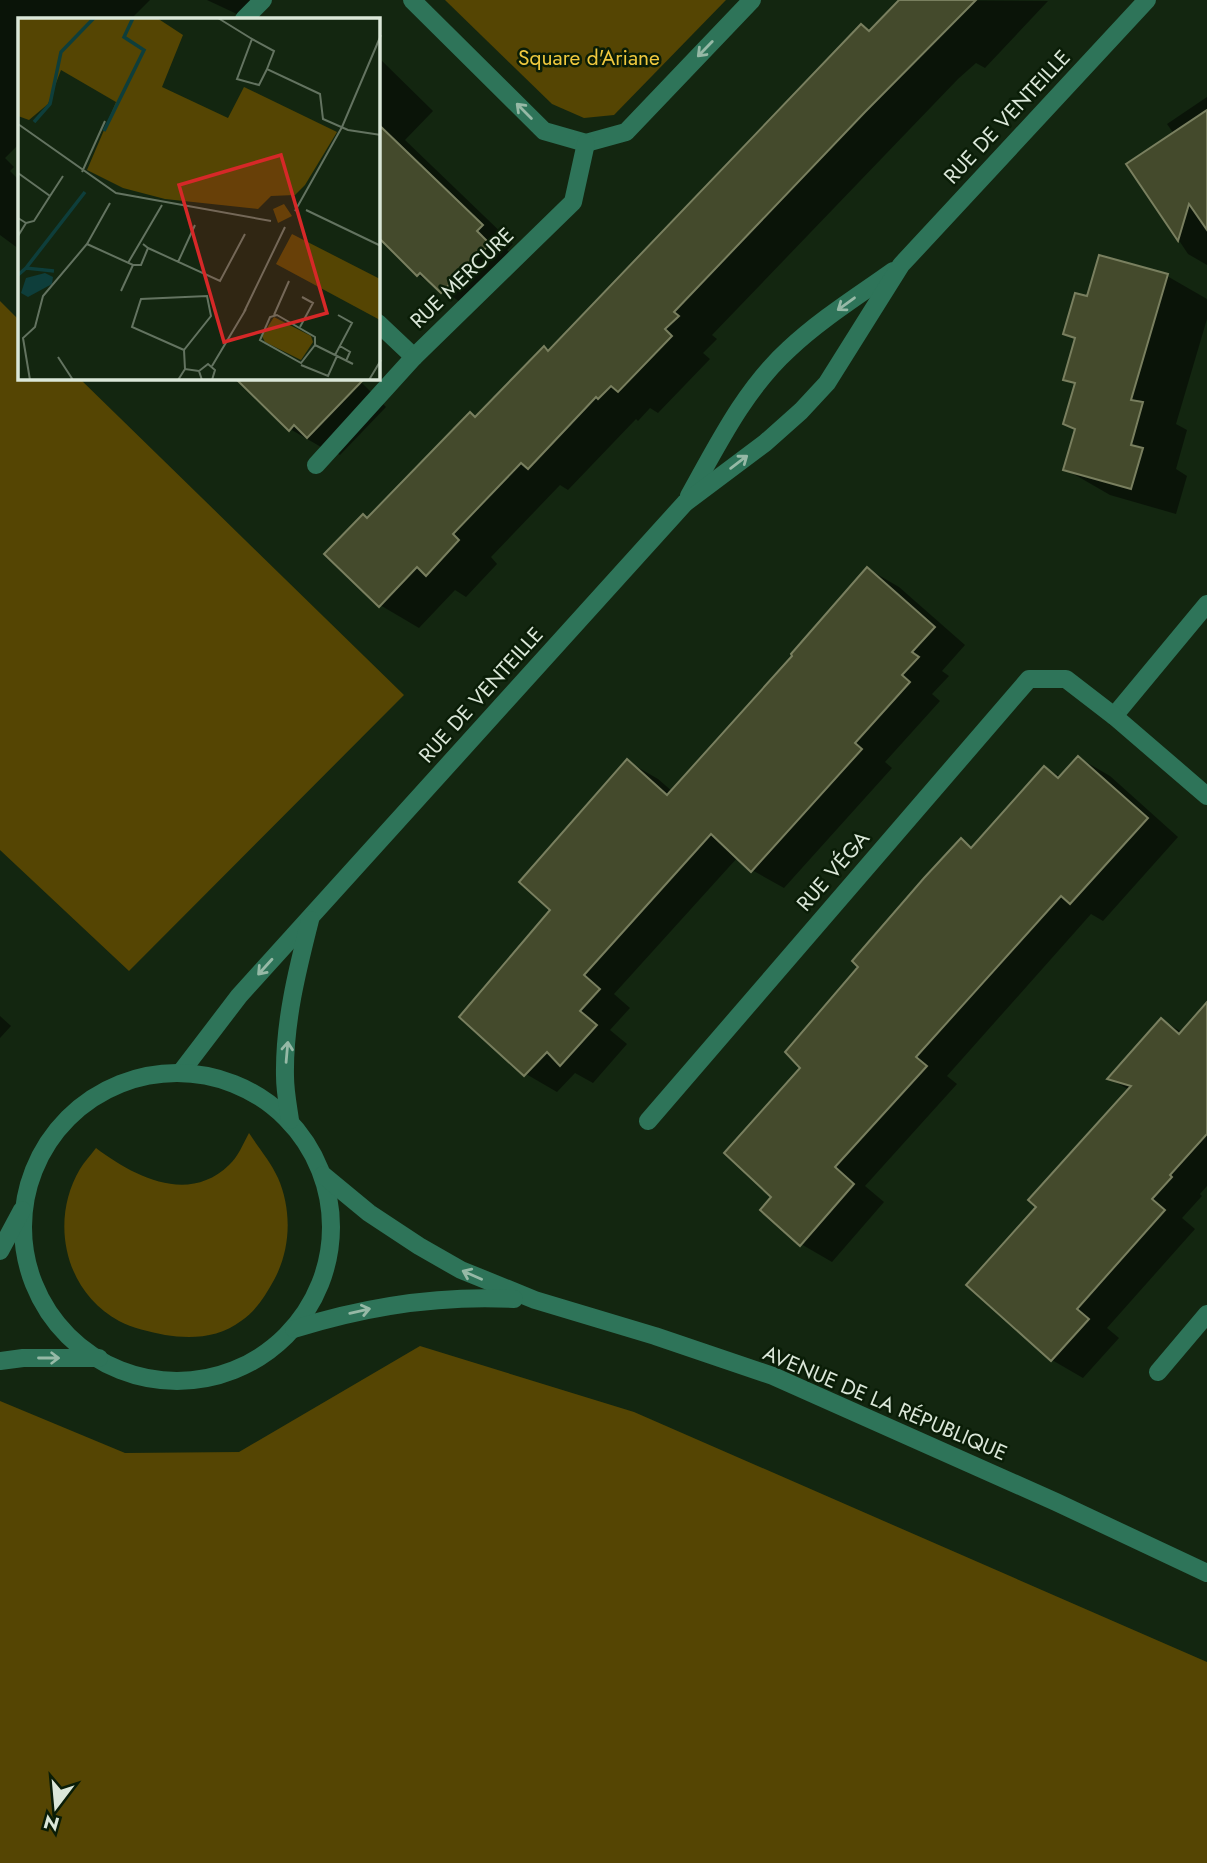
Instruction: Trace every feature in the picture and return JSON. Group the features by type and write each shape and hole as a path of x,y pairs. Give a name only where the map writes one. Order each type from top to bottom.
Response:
{"street":[{"path":"245,18 263,0"},
{"path":"412,0 544,131 586,143 626,132 752,0"},
{"name":"RUE DE VENTEILLE","path":"181,1072 239,996 685,503 765,443 827,383 901,265 1147,0"},
{"name":"RUE MERCURE","path":"316,465 414,357 573,202 586,143"},
{"name":"RUE DE VENTEILLE","path":"685,503 729,425 762,378 788,349 819,323 901,265"},
{"path":"380,325 414,357"},
{"path":"1207,604 1114,716 1207,796"},
{"name":"RUE VÉGA","path":"648,1121 1029,679 1066,679 1114,716"},
{"name":"RUE DE VENTEILLE","path":"290,1120 285,1076 293,985 311,917"},
{"path":"0,1251 23,1207 35,1163 60,1125 94,1095 135,1077 181,1072 240,1085 290,1120 315,1155 323,1175 330,1195 332,1238 321,1287 294,1329 255,1361 208,1379 158,1381 109,1366 68,1337 38,1296 24,1253 23,1207"},
{"name":"AVENUE DE LA RÉPUBLIQUE","path":"323,1175 369,1213 461,1270 535,1300 656,1336 773,1377 1056,1502 1207,1573"},
{"name":"AVENUE DE LA RÉPUBLIQUE","path":"294,1329 377,1307 429,1299 483,1297 535,1300"},
{"path":"1158,1372 1207,1314"},
{"path":"0,1361 23,1358 99,1358"}],"green space":[{"name":"Square d'Ariane","path":"445,0 726,0 614,115 584,118 552,104"},
{"path":"0,301 18,319 18,380 81,380 404,695 129,971 0,850"},
{"path":"249,1133 268,1160 283,1190 288,1229 280,1268 256,1308 224,1331 185,1337 135,1328 101,1308 86,1292 75,1274 64,1232 65,1211 71,1189 80,1169 96,1148 144,1176 179,1185 213,1177 238,1154"},
{"path":"420,1346 634,1412 1207,1662 1207,1863 0,1863 0,1401 125,1453 239,1452"}],"building":[{"path":"899,0 976,0 674,312 679,316 665,329 672,336 618,392 611,386 598,399 596,397 528,469 521,463 453,534 459,540 426,576 417,567 379,607 324,554 363,514 367,518 470,412 475,417 544,346 548,351 861,24 869,31"},
{"path":"1207,110 1207,230 1189,204 1178,241 1126,164"},
{"path":"380,126 483,225 477,231 490,244 441,293 420,273 417,276 380,239"},
{"path":"1099,255 1168,274 1131,400 1143,402 1131,445 1143,448 1131,489 1063,470 1075,429 1063,424 1075,383 1063,380 1075,338 1063,334 1075,293 1087,296"},
{"path":"237,380 363,380 307,438 294,425 289,431"},
{"path":"867,567 935,627 912,652 919,657 902,675 910,682 855,743 862,749 751,872 711,834 584,975 600,989 580,1011 597,1025 560,1066 547,1052 524,1076 459,1017 550,910 519,882 627,759 667,795 792,656"},
{"path":"1078,756 1148,818 1070,904 1061,896 916,1057 927,1066 835,1167 854,1184 800,1246 760,1210 771,1197 724,1153 800,1068 785,1052 858,967 852,961 924,878 961,838 971,848 1044,766 1058,778"},
{"path":"1207,1002 1207,1134 1152,1199 1165,1210 1077,1309 1089,1319 1051,1361 966,1285 1036,1207 1028,1200 1131,1086 1107,1079 1161,1018 1179,1034"}]}
